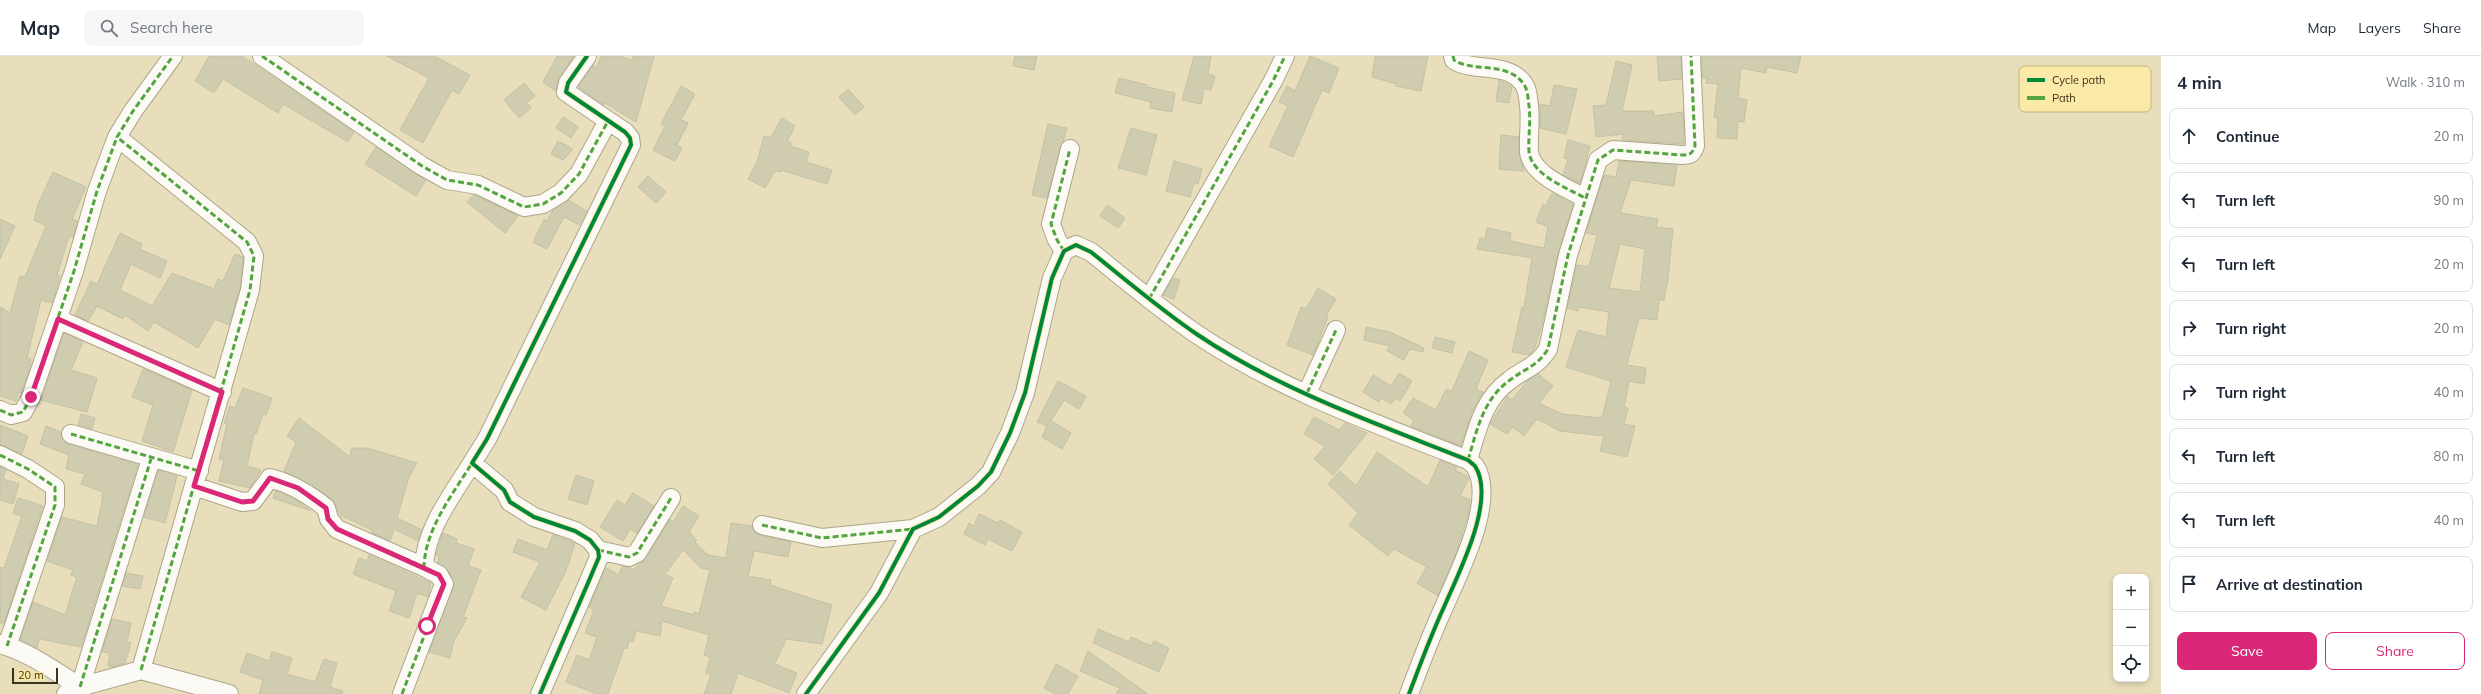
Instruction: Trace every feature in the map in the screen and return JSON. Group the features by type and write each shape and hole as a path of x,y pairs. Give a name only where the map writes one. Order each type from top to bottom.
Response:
{"street":[{"path":"0,410 11,415 23,412 31,397 58,319 97,191 118,137 133,111 172,56"},
{"path":"262,56 422,166 447,180 478,186 524,207 542,204 561,192 579,174 608,121"},
{"path":"424,567 424,556 437,521 487,439 631,145 630,138 625,132 566,92 568,83 586,56"},
{"path":"1149,298 1274,81 1286,56"},
{"path":"1454,56 1454,60 1466,65 1505,71 1523,82 1527,92 1529,112 1530,154 1535,165 1553,180 1585,198"},
{"path":"1468,460 1481,415 1494,393 1510,379 1542,359 1548,350 1568,255 1594,166 1604,155 1613,150 1682,156 1690,155 1696,146 1691,56"},
{"path":"118,137 247,242 254,256 250,290 222,392 141,670"},
{"path":"1064,250 1057,240 1051,224 1070,149"},
{"path":"762,525 822,538 912,529 939,516 978,486 991,472 1010,433 1025,393 1052,278 1064,250 1076,245 1084,248 1199,335 1247,363 1368,421 1468,460 1475,466 1480,480 1478,519 1462,568 1444,605 1409,694"},
{"path":"58,319 222,392"},
{"path":"1307,393 1336,330"},
{"path":"71,434 151,459 197,478 242,502 253,501 270,478 280,481 298,488 326,508 328,519 337,529 439,575 444,584 402,694"},
{"path":"0,454 28,469 56,487 55,505 3,645 51,666 73,690"},
{"path":"73,690 151,459"},
{"path":"472,463 504,490 510,502 534,518 575,531 590,540 598,550 599,557 540,694"},
{"path":"598,550 629,556 637,554 671,498"},
{"path":"806,694 879,593 912,529"},
{"path":"73,690 141,670 229,694"}],"building":[{"path":"209,56 242,56 354,132 348,142 283,104 278,113 223,79 214,93 195,81"},
{"path":"386,56 434,56 470,75 459,94 452,90 423,143 400,130 429,78"},
{"path":"557,56 574,56 559,77 556,91 543,82"},
{"path":"601,56 620,56 632,60 633,56 654,56 636,122 605,103 604,105 578,87 593,65 597,68"},
{"path":"1015,56 1037,56 1034,70 1013,66"},
{"path":"1194,56 1211,56 1208,74 1215,76 1211,90 1204,89 1201,104 1182,100"},
{"path":"1310,56 1339,68 1329,93 1322,90 1293,157 1269,146 1288,106 1279,102 1287,86 1295,91"},
{"path":"1375,56 1428,56 1421,91 1396,86 1396,84 1372,77"},
{"path":"1657,56 1681,56 1682,79 1659,81"},
{"path":"1702,56 1801,56 1797,73 1767,67 1766,73 1741,68 1738,98 1747,100 1744,122 1738,121 1737,139 1717,138 1718,118 1714,118 1718,84 1706,83 1707,78 1702,78"},
{"path":"1616,61 1632,65 1622,111 1654,111 1654,116 1683,112 1684,144 1622,140 1623,134 1596,137 1593,106 1606,105"},
{"path":"1119,78 1147,85 1147,87 1175,93 1172,112 1150,108 1151,102 1115,93"},
{"path":"1499,80 1512,87 1509,103 1496,101"},
{"path":"524,83 535,96 527,103 531,108 519,118 504,100"},
{"path":"1554,85 1577,89 1566,134 1540,128 1540,104 1550,106"},
{"path":"681,86 695,94 681,120 688,123 677,145 682,148 675,161 653,150 665,126 661,124"},
{"path":"848,89 864,107 855,115 839,97"},
{"path":"563,117 578,127 571,138 556,128"},
{"path":"782,118 795,126 787,141 791,142 790,146 809,152 806,162 832,170 827,184 781,170 781,172 775,171 765,188 748,179 757,162 764,136 771,137"},
{"path":"1048,124 1067,128 1047,198 1032,195"},
{"path":"1131,128 1157,135 1146,175 1118,168"},
{"path":"1501,135 1519,137 1519,153 1524,171 1499,169"},
{"path":"1568,140 1590,146 1580,183 1563,175 1568,159 1564,158"},
{"path":"558,141 573,149 563,160 551,154"},
{"path":"376,147 426,180 416,196 365,164"},
{"path":"1174,161 1202,169 1198,184 1194,183 1190,197 1166,191"},
{"path":"1619,161 1677,165 1674,186 1631,180 1620,213 1658,219 1656,227 1673,229 1668,278 1664,300 1659,300 1657,320 1639,318 1627,365 1646,368 1644,384 1629,381 1624,407 1628,408 1624,424 1635,426 1627,457 1600,451 1604,436 1560,431 1537,419 1524,436 1513,427 1507,434 1490,424 1508,396 1512,400 1528,380 1538,374 1553,386 1539,403 1562,414 1602,418 1611,381 1566,367 1578,330 1606,337 1609,312 1579,307 1578,311 1567,308 1577,265 1589,267 1597,235 1586,233 1604,175 1616,177","holes":["1620,244 1645,249 1640,292 1609,288"]},
{"path":"53,172 86,187 72,219 77,221 73,238 69,236 57,275 60,276 52,303 41,300 27,358 31,359 29,371 21,393 18,392 16,401 0,396 0,307 10,313 20,276 25,277 46,226 34,220 38,204"},
{"path":"648,176 666,192 656,203 638,187"},
{"path":"1552,193 1573,204 1558,253 1542,325 1534,350 1529,355 1512,352 1522,307 1524,307 1532,258 1477,249 1480,238 1485,239 1487,228 1511,233 1510,241 1544,248 1548,227 1536,222 1543,204 1546,206"},
{"path":"473,195 518,216 505,233 467,202"},
{"path":"568,200 587,211 579,225 564,217 547,249 533,242 544,220 547,221 553,210"},
{"path":"1107,205 1125,218 1118,228 1100,216"},
{"path":"0,219 15,226 0,259"},
{"path":"120,233 142,244 140,249 167,261 160,278 131,264 120,290 152,306 172,273 214,289 218,279 223,281 235,254 243,257 240,288 229,325 215,319 198,348 154,322 148,331 125,315 123,319 97,306 88,321 75,315 91,281 97,284"},
{"path":"1173,278 1180,280 1174,299 1163,295"},
{"path":"1318,288 1336,299 1326,316 1328,317 1313,355 1287,345 1301,307 1306,309"},
{"path":"1366,327 1390,332 1424,348 1423,352 1410,349 1404,360 1387,351 1390,346 1364,340"},
{"path":"64,333 83,342 71,370 97,378 87,412 41,400"},
{"path":"1435,337 1455,342 1452,353 1432,348"},
{"path":"1469,351 1488,360 1477,386 1477,390 1483,392 1472,412 1461,446 1411,426 1414,420 1403,413 1413,398 1436,410 1446,389 1452,391"},
{"path":"143,369 192,390 173,452 142,441 153,405 132,397"},
{"path":"1399,373 1412,381 1400,401 1396,398 1391,404 1381,398 1379,402 1363,392 1373,375 1391,386"},
{"path":"1058,381 1086,396 1079,409 1064,400 1051,421 1071,433 1062,449 1042,437 1047,426 1037,422"},
{"path":"243,388 272,398 266,415 263,414 256,434 254,433 247,466 261,470 250,488 219,481 224,460 219,459 227,424 224,423 230,406 235,408"},
{"path":"81,414 95,418 92,429 78,425"},
{"path":"1314,417 1339,430 1345,423 1367,433 1333,475 1314,459 1325,446 1304,434"},
{"path":"299,418 350,457 352,448 367,448 417,463 409,477 397,518 422,530 418,541 394,529 390,541 372,533 372,530 340,515 333,500 319,490 284,471 296,442 287,436"},
{"path":"0,425 28,436 22,454 0,445"},
{"path":"46,426 61,432 63,441 68,444 138,464 81,647 39,639 37,648 20,640 33,602 65,615 77,577 71,575 73,570 47,561 62,517 97,526 102,501 103,492 81,484 85,474 66,469 69,455 40,444"},
{"path":"1377,452 1428,487 1440,460 1457,467 1455,470 1469,478 1460,496 1470,500 1468,515 1456,553 1438,596 1417,583 1427,567 1394,549 1388,556 1349,525 1358,513 1328,484 1340,471 1356,486"},
{"path":"0,467 6,470 3,479 19,484 13,504 0,500"},
{"path":"158,470 177,476 165,523 144,517"},
{"path":"576,475 594,481 587,505 568,499"},
{"path":"276,491 295,499 311,511 273,498"},
{"path":"633,493 654,506 637,533 630,529 623,541 600,527 617,500 625,505"},
{"path":"18,498 43,506 4,623 0,623 0,567 4,568 22,516 13,513"},
{"path":"683,506 699,516 689,532 697,540 695,542 708,555 726,558 731,523 752,526 755,532 759,535 791,542 788,557 754,551 748,576 771,580 770,585 832,605 822,644 786,639 775,664 797,673 789,693 738,673 731,694 704,694 711,675 706,673 710,657 704,655 709,635 662,621 660,636 636,631 633,642 629,641 627,649 624,648 608,694 597,694 566,682 577,655 589,660 597,637 585,633 594,610 589,607 606,568 619,575 622,566 634,569 646,559 670,519 673,522","holes":["683,550 701,568 710,570 699,614 694,612 694,615 661,606 673,578 665,574"]},
{"path":"979,514 998,523 1000,520 1022,532 1012,551 988,539 985,545 964,534 969,523 974,526"},
{"path":"443,533 457,539 456,543 474,549 468,566 481,570 463,617 467,618 454,641 450,658 429,652 454,584 448,570 438,563 439,556 436,555"},
{"path":"553,535 575,543 566,571 546,610 521,597 540,562 513,552 518,539 547,550"},
{"path":"369,555 431,583 428,597 417,593 409,618 389,611 396,591 353,574 359,558 367,561"},
{"path":"126,573 143,576 140,589 122,586"},
{"path":"112,619 131,623 127,642 131,643 125,663 112,667 108,666 110,653 102,652"},
{"path":"1098,629 1129,642 1131,637 1151,646 1154,641 1169,648 1159,672 1093,643"},
{"path":"1088,651 1148,694 1116,694 1120,688 1080,671"},
{"path":"272,652 292,658 287,674 315,682 324,659 337,663 330,687 343,691 342,694 259,694 263,680 240,672 247,653 269,661"},
{"path":"1056,664 1078,676 1068,694 1055,694 1044,688"}],"marked path":[{"path":"141,670 250,290 254,256 247,242 117,137 133,111 173,56"},
{"path":"262,56 422,166 447,180 478,185 524,207 543,204 561,193 579,174 608,121"},
{"path":"1149,299 1273,81 1285,56"},
{"path":"1453,56 1454,60 1462,64 1499,69 1508,72 1516,76 1525,85 1530,118 1529,152 1532,160 1536,167 1551,180 1585,198"},
{"path":"1468,460 1482,416 1493,396 1515,376 1540,359 1548,349 1568,255 1598,160 1613,150 1682,155 1690,154 1693,151 1695,146 1691,56"},
{"path":"0,410 11,415 23,412 31,397 74,271 97,191 117,137"},
{"path":"1064,251 1057,240 1051,224 1070,149"},
{"path":"58,319 222,392"},
{"path":"1307,393 1336,330"},
{"path":"71,434 199,471"},
{"path":"0,455 28,469 55,487 55,505 7,646"},
{"path":"80,687 151,459"},
{"path":"402,694 444,584 439,575 424,567 429,539 441,512 472,463"},
{"path":"194,486 242,502 253,501 270,478 278,480 300,490 326,508 329,519 337,529 424,567"},
{"path":"598,550 629,557 637,553 671,498"},
{"path":"762,525 822,538 913,529"}],"cycle path":[{"path":"540,694 599,557 598,550 590,540 575,531 534,517 510,502 504,490 472,463 487,439 631,145 630,138 625,132 566,92 568,83 587,56"},
{"path":"806,694 879,593 913,529 939,517 978,486 991,472 1010,433 1025,393 1052,278 1064,251 1076,245 1091,252 1144,295 1198,335 1229,355 1262,373 1330,405 1468,460 1475,466 1481,480 1479,517 1466,557 1430,639 1409,694"}],"route":[{"path":"31,397 58,319 222,392 194,486 242,502 253,501 270,478 298,488 326,508 328,519 337,529 439,575 444,584 427,626"}]}
